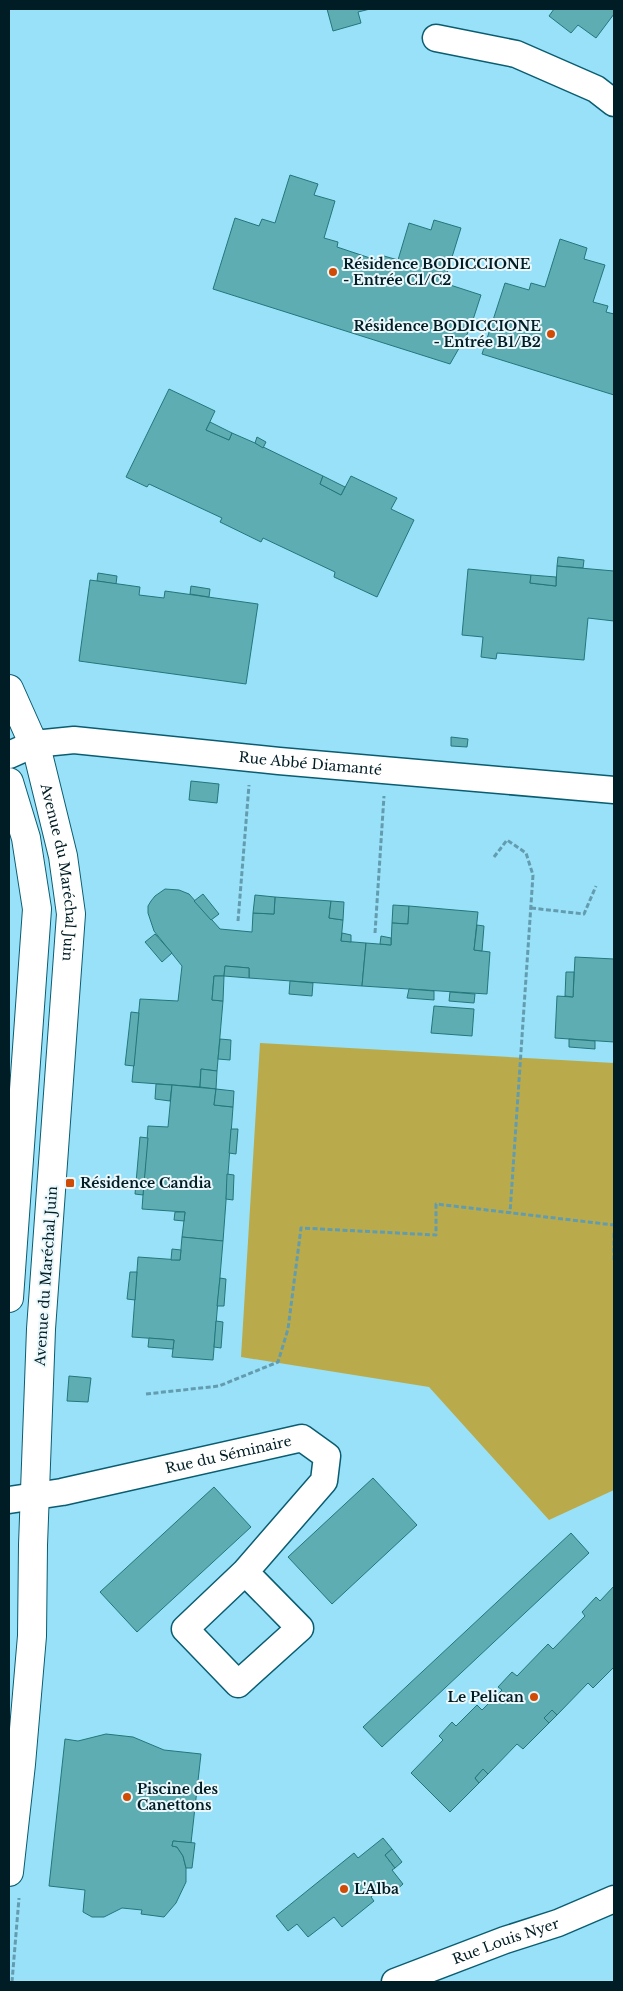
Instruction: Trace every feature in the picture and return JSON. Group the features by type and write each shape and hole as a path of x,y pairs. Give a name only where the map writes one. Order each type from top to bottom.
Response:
{"main road":[{"name":"Avenue du Maréchal Juin","path":"9,689 38,754 63,856 71,914 41,1329 22,1498 32,1636 9,1872"},
{"name":"Avenue du Maréchal Juin","path":"9,782 26,838 37,909 9,1298"}],"street":[{"path":"436,38 516,54 596,89 614,103"},
{"name":"Rue Abbé Diamanté","path":"9,755 34,744 74,740 385,771 614,790"},
{"name":"Rue du Séminaire","path":"22,1498 62,1492 302,1438 327,1456 324,1481 245,1572"},
{"name":"Rue Louis Nyer","path":"395,1982 505,1940 558,1923 614,1899"}],"path":[{"path":"238,921 251,758"},
{"path":"375,933 385,771"},
{"path":"494,857 507,840 526,853 533,875 510,1213"},
{"path":"531,908 584,914 596,886"},
{"path":"146,1394 219,1386 278,1362 288,1329 301,1228 436,1235 436,1204 614,1225"},
{"path":"614,1233 614,1260"}],"shaded area":[{"path":"260,1043 614,1063 614,1490 549,1520 429,1387 241,1357"}],"building":[{"path":"327,9 370,9 358,12 361,23 333,31"},
{"path":"554,9 614,9 614,14 596,38 578,25 571,33 549,16"},
{"name":"Résidence BODICCIONE - Entrée C1/C2","path":"290,175 318,184 314,195 335,201 324,238 338,242 337,247 382,262 384,256 398,260 409,223 431,230 434,220 461,228 444,283 481,295 470,329 450,364 213,289 235,218 259,226 262,219 275,223"},
{"name":"Résidence BODICCIONE - Entrée B1/B2","path":"560,239 587,248 584,259 605,265 593,302 608,306 606,312 614,314 614,395 482,354 505,283 529,290 531,283 545,287"},
{"path":"169,389 215,411 206,430 229,440 232,433 255,443 323,476 320,484 341,495 351,476 397,498 391,509 414,520 377,597 334,577 335,572 263,538 261,542 220,522 222,518 149,484 147,487 126,477"},
{"path":"210,422 232,433 229,440 206,430"},
{"path":"257,437 266,442 263,448 255,443"},
{"path":"323,476 345,487 341,495 320,484"},
{"path":"558,557 584,560 583,568 557,566"},
{"path":"557,566 614,571 614,621 588,618 584,660 497,653 496,659 481,657 483,637 462,635 468,569 531,575 530,583 556,586"},
{"path":"98,573 117,576 116,584 97,581"},
{"path":"531,575 556,577 556,586 530,583"},
{"path":"90,580 140,587 139,595 164,598 165,591 258,604 246,684 79,661"},
{"path":"191,586 210,589 209,597 190,594"},
{"path":"451,737 468,739 467,747 451,746"},
{"path":"191,781 219,784 217,803 189,800"},
{"path":"165,889 179,890 189,894 220,929 252,932 253,913 274,914 275,897 331,901 329,918 343,920 341,941 366,943 362,986 249,978 249,968 225,966 224,976 214,976 212,1000 223,1001 217,1071 201,1069 200,1087 132,1082 140,999 178,1001 182,966 154,931 148,913 148,906 151,901"},
{"path":"203,894 219,914 211,920 194,901"},
{"path":"255,895 275,897 274,914 253,913"},
{"path":"331,901 344,902 343,920 329,918"},
{"path":"393,905 409,906 408,924 392,923"},
{"path":"409,906 478,912 474,950 490,952 487,994 362,986 366,943 391,945 392,923 408,924"},
{"path":"477,925 484,926 482,951 474,950"},
{"path":"342,933 351,935 351,942 341,941"},
{"path":"155,934 172,953 162,962 145,942"},
{"path":"381,936 391,938 391,945 380,944"},
{"path":"575,957 614,959 614,1042 555,1038 557,996 573,997"},
{"path":"225,966 249,968 249,978 224,976"},
{"path":"566,972 574,972 573,997 565,996"},
{"path":"214,976 224,976 223,1001 212,1000"},
{"path":"290,981 313,983 312,996 289,994"},
{"path":"409,989 434,991 434,1000 407,998"},
{"path":"450,992 475,994 474,1003 449,1001"},
{"path":"434,1006 474,1009 472,1036 431,1033"},
{"path":"131,1012 139,1013 134,1066 125,1065"},
{"path":"220,1039 231,1040 230,1060 218,1059"},
{"path":"569,1039 595,1041 595,1049 569,1047"},
{"path":"201,1069 217,1071 216,1089 200,1087"},
{"path":"156,1084 172,1085 170,1101 155,1099"},
{"path":"172,1085 216,1089 214,1105 233,1107 223,1241 182,1237 185,1212 142,1209 148,1126 168,1127"},
{"path":"216,1089 234,1091 233,1107 214,1105"},
{"path":"231,1129 238,1129 236,1154 229,1153"},
{"path":"140,1137 148,1138 143,1195 135,1194"},
{"path":"227,1174 234,1175 233,1200 226,1199"},
{"path":"175,1212 185,1212 184,1221 174,1220"},
{"path":"182,1237 223,1241 213,1360 172,1357 174,1340 132,1337 138,1257 180,1260"},
{"path":"172,1249 181,1250 180,1260 171,1260"},
{"path":"130,1272 137,1272 135,1300 127,1299"},
{"path":"220,1278 226,1279 224,1306 217,1306"},
{"path":"216,1321 223,1322 221,1348 214,1347"},
{"path":"149,1338 174,1340 173,1349 148,1347"},
{"path":"69,1376 91,1378 88,1402 67,1401"},
{"path":"373,1478 417,1525 332,1604 288,1557"},
{"path":"214,1487 251,1527 137,1632 100,1592"},
{"path":"571,1533 589,1553 382,1747 363,1727"},
{"name":"Le Pelican","path":"614,1586 614,1667 593,1688 588,1683 557,1715 552,1710 544,1718 549,1723 523,1749 517,1744 488,1774 483,1769 475,1778 479,1783 450,1812 411,1773 443,1740 439,1736 452,1722 456,1726 477,1705 482,1710 502,1690 498,1687 512,1672 517,1676 548,1644 553,1649 585,1616 582,1612 596,1597 600,1601"},
{"path":"552,1710 557,1715 549,1723 544,1718"},
{"name":"Piscine des Canettons","path":"106,1734 133,1737 164,1750 201,1754 191,1843 173,1841 172,1846 177,1847 183,1856 186,1868 186,1882 176,1903 164,1917 141,1914 142,1910 122,1908 104,1917 92,1917 83,1912 85,1890 49,1886 65,1739 78,1741"},
{"path":"483,1769 488,1774 479,1783 475,1778"},
{"name":"L'Alba","path":"383,1838 392,1849 385,1855 395,1868 392,1870 403,1884 392,1894 385,1885 371,1897 374,1901 342,1927 334,1917 308,1937 297,1924 288,1931 276,1916 354,1853 358,1858"},
{"path":"173,1841 195,1843 192,1868 186,1868 183,1856 177,1847 172,1846"},
{"path":"392,1849 402,1862 395,1868 385,1855"}],"place":[{"name":"Résidence BODICCIONE - Entrée C1/C2","path":"333,272"},
{"name":"Résidence BODICCIONE - Entrée B1/B2","path":"551,334"},
{"name":"Résidence Candia","path":"70,1183"},
{"name":"Le Pelican","path":"534,1697"},
{"name":"Piscine des Canettons","path":"127,1797"},
{"name":"L'Alba","path":"344,1889"}]}
